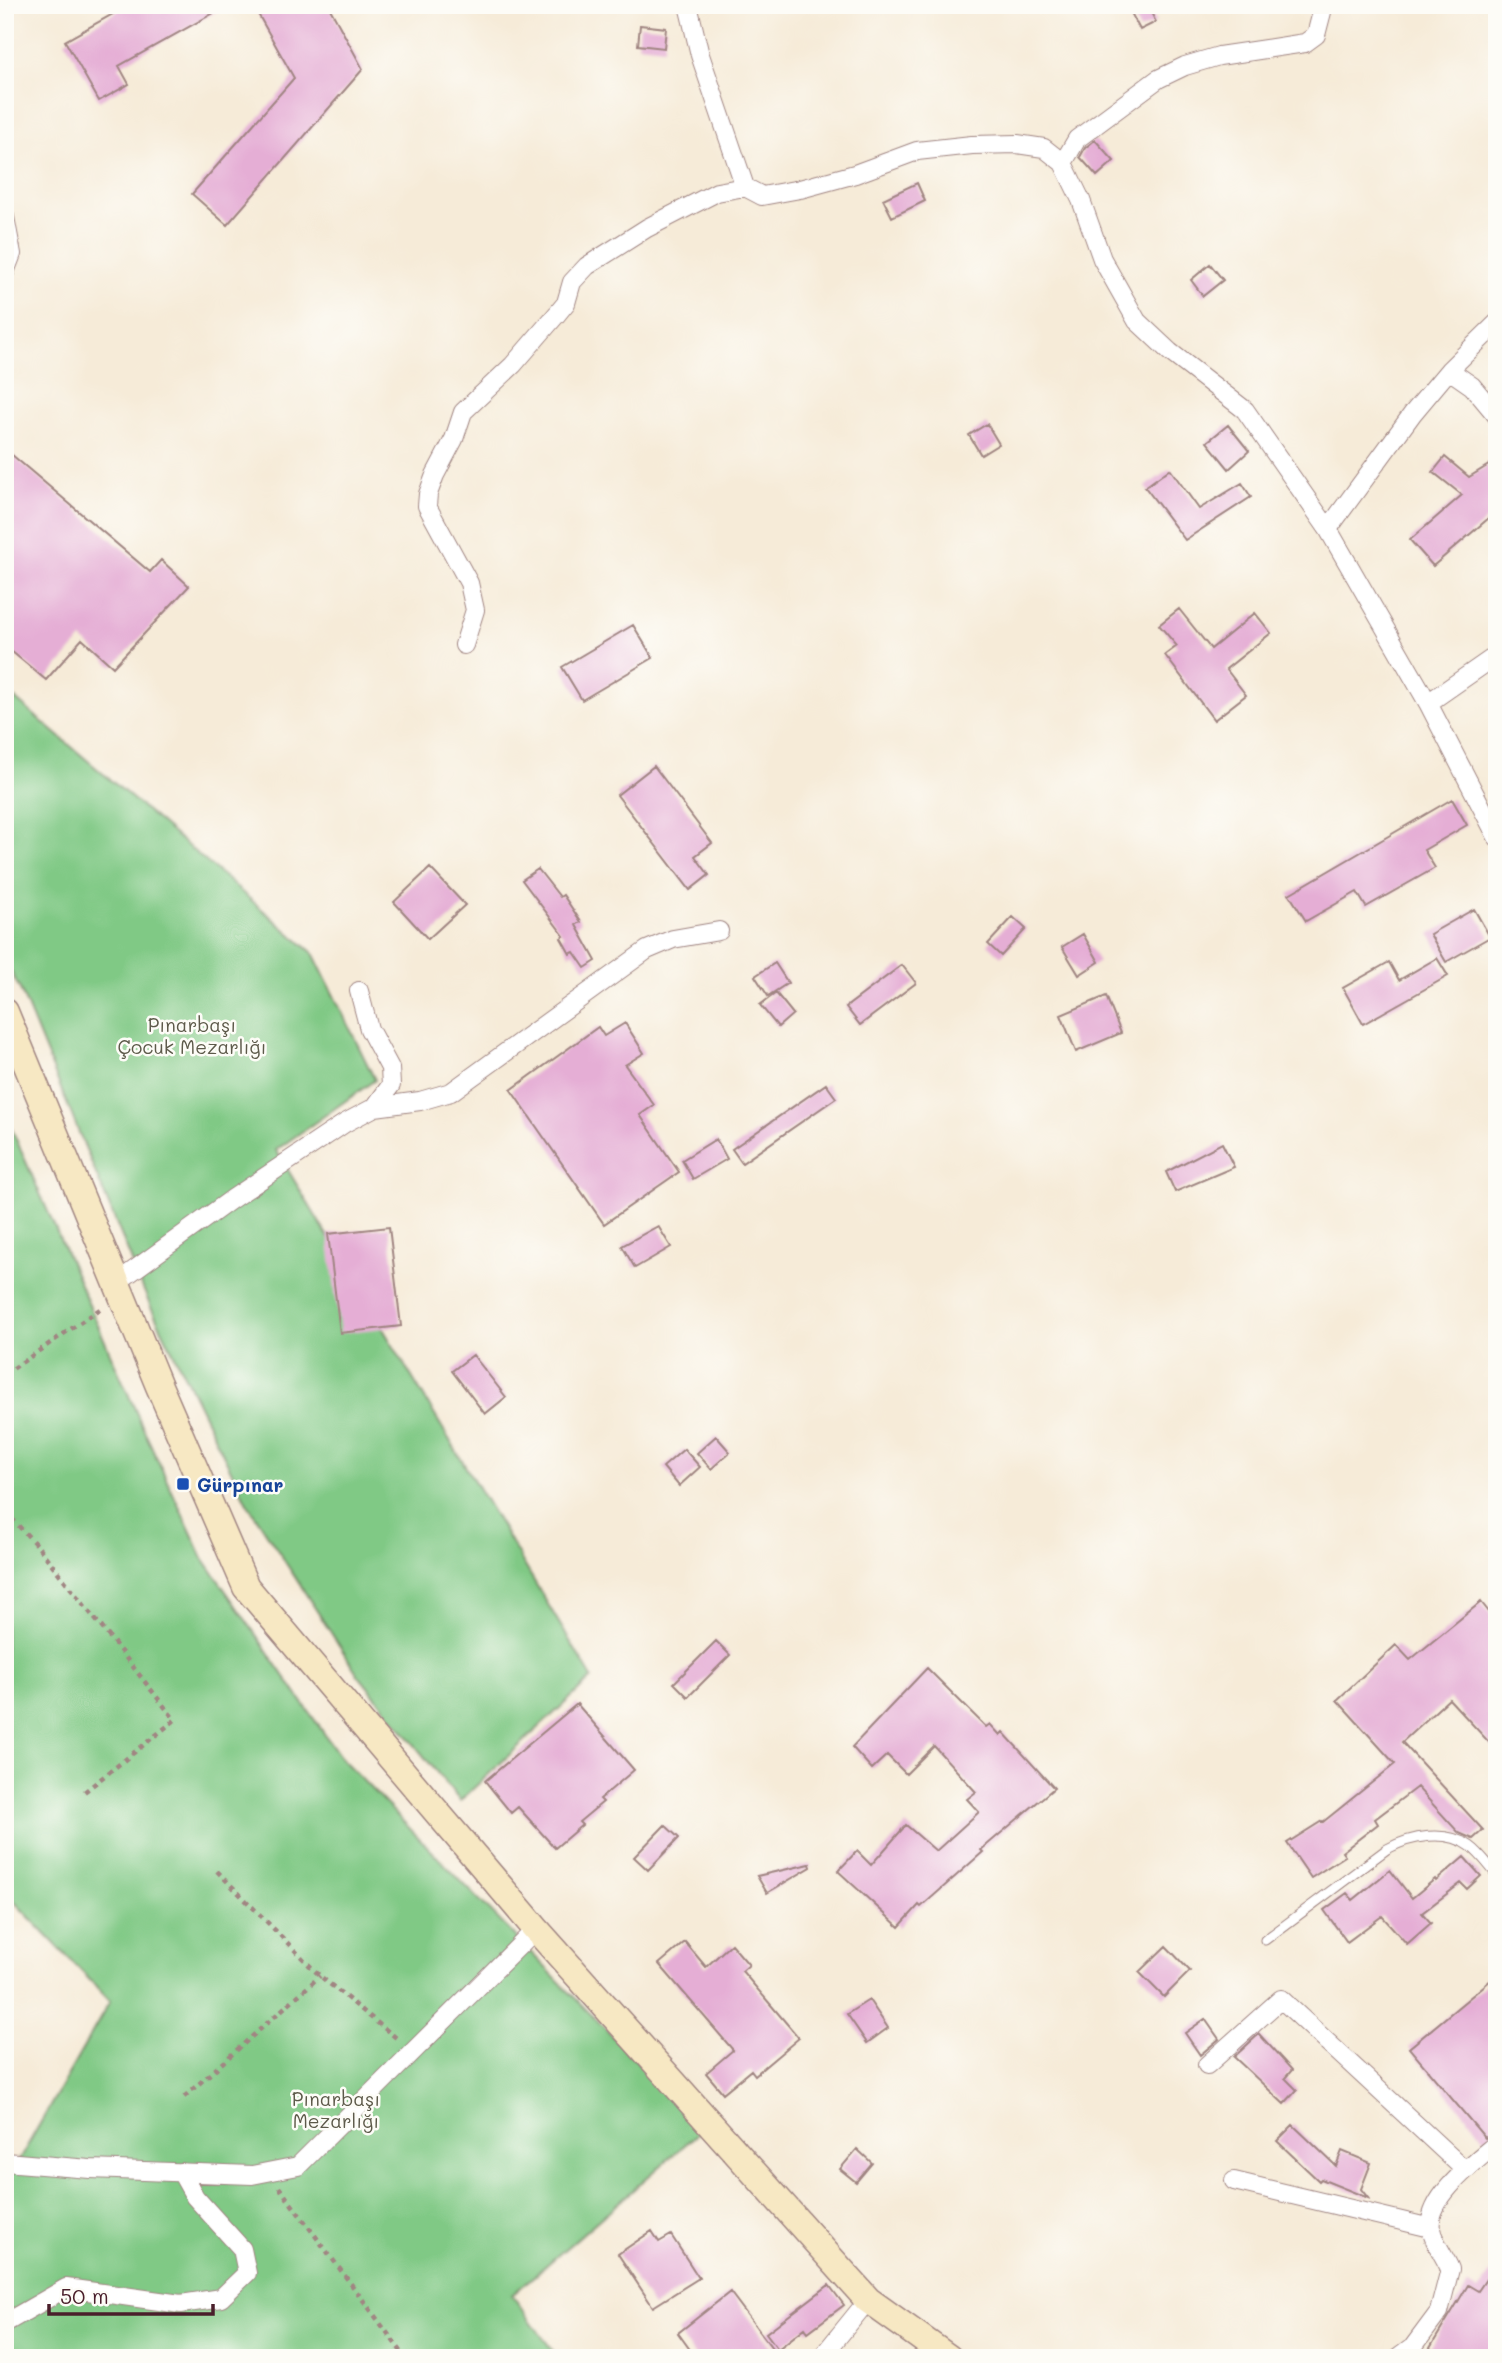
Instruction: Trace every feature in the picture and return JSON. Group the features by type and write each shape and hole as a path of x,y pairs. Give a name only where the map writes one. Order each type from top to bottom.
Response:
{"main road":[{"path":"5,1012 118,1289 246,1587 536,1929 868,2300 949,2358"}],"street":[{"path":"688,5 700,55 745,187"},
{"path":"1063,163 1077,139 1158,79 1185,66 1219,55 1305,43 1316,35 1321,12 1319,5"},
{"path":"464,645 475,610 469,583 427,506 428,494 454,439 463,412 513,365 557,314 566,303 572,282 587,267 647,228 717,192 745,187 762,196 800,189 855,174 917,151 972,145 1017,144 1044,148 1063,163 1081,200 1101,259 1137,320 1170,352 1245,410 1328,529 1428,703 1497,837"},
{"path":"5,217 12,254 5,272"},
{"path":"1328,529 1413,413 1449,370 1497,323"},
{"path":"1449,370 1472,386 1497,416"},
{"path":"1428,703 1497,655"},
{"path":"118,1289 232,1199 345,1124 375,1107 419,1101 451,1092 647,950 673,939 719,931"},
{"path":"359,991 369,1029 390,1068 391,1085 375,1107"},
{"path":"5,2162 90,2169 252,2175 298,2166 536,1929"},
{"path":"1207,2065 1281,1999 1465,2170"},
{"path":"1398,2358 1413,2347 1439,2312 1450,2269 1431,2228 1438,2199 1465,2170 1497,2143"},
{"path":"5,2323 66,2288 181,2304 221,2298 247,2273 242,2249 195,2197 181,2172"},
{"path":"1234,2181 1431,2228"},
{"path":"821,2358 868,2300"}],"lane":[{"path":"1265,1940 1387,1849 1408,1839 1433,1836 1459,1841 1471,1847 1497,1875"}],"path":[{"path":"5,1374 118,1289"},
{"path":"5,1511 39,1548 175,1720 83,1793"},
{"path":"217,1871 320,1976 411,2051"},
{"path":"184,2096 320,1976"},
{"path":"268,2172 407,2358"}],"green space":[{"name":"Pınarbaşı Çocuk Mezarlığı","path":"5,690 313,953 375,1080 276,1150 592,1678 460,1801 359,1676 247,1503 149,1303 20,989 5,961"},
{"name":"Pınarbaşı Mezarlığı","path":"5,1114 203,1558 341,1758 703,2129 512,2295 558,2358 5,2358 5,2185 110,2001 5,1892"}],"building":[{"path":"115,5 228,5 119,66 129,84 99,101 65,41 118,11"},
{"path":"253,5 328,5 363,69 227,225 192,194 294,78"},
{"path":"1127,5 1147,5 1156,22 1140,30"},
{"path":"640,25 666,28 664,48 638,45"},
{"path":"1095,140 1114,161 1097,176 1080,157 1085,148"},
{"path":"917,183 925,201 892,217 883,199"},
{"path":"1210,264 1223,280 1203,296 1191,280"},
{"path":"987,424 999,444 981,455 969,435"},
{"path":"1228,425 1249,451 1229,469 1207,442"},
{"path":"5,449 150,572 161,560 189,586 113,667 82,639 46,680 5,646"},
{"path":"1445,457 1469,477 1497,460 1497,511 1433,566 1410,540 1462,495 1433,472"},
{"path":"1170,469 1199,509 1242,483 1251,497 1185,540 1145,487"},
{"path":"1179,609 1211,649 1255,613 1271,633 1226,669 1246,695 1214,720 1165,655 1177,646 1159,625"},
{"path":"633,625 653,658 582,700 562,667"},
{"path":"654,766 712,843 695,856 709,875 690,890 617,795"},
{"path":"1452,799 1467,825 1424,850 1435,868 1366,907 1357,892 1306,921 1289,894"},
{"path":"430,868 465,905 428,939 394,902"},
{"path":"538,869 560,897 563,895 581,922 576,925 596,961 585,968 574,952 570,954 561,938 564,936 522,880"},
{"path":"1474,909 1490,937 1446,962 1430,934"},
{"path":"1013,917 1026,929 1001,956 988,944"},
{"path":"1083,934 1099,962 1079,975 1062,947"},
{"path":"1437,958 1448,976 1363,1024 1343,988 1389,962 1399,980"},
{"path":"775,963 788,983 768,996 755,976"},
{"path":"902,965 916,983 860,1025 846,1007"},
{"path":"776,993 793,1014 778,1027 760,1005"},
{"path":"1106,996 1121,1033 1076,1052 1061,1015"},
{"path":"625,1023 644,1053 625,1065 654,1105 640,1115 679,1172 604,1224 511,1090 598,1027 604,1036"},
{"path":"826,1084 836,1098 742,1163 732,1149"},
{"path":"716,1139 727,1159 693,1179 682,1160"},
{"path":"1222,1143 1234,1167 1175,1192 1166,1172"},
{"path":"658,1226 671,1247 635,1268 622,1246"},
{"path":"389,1227 401,1326 340,1333 328,1234"},
{"path":"473,1355 506,1397 485,1414 452,1371"},
{"path":"716,1436 730,1452 711,1469 697,1453"},
{"path":"684,1449 700,1467 679,1486 663,1467"},
{"path":"1481,1602 1497,1622 1497,1751 1449,1699 1402,1742 1483,1830 1473,1839 1459,1833 1417,1787 1375,1819 1378,1824 1342,1852 1345,1856 1311,1878 1287,1843 1323,1822 1395,1764 1337,1700 1396,1645 1410,1660"},
{"path":"716,1641 730,1655 688,1697 674,1683"},
{"path":"927,1668 986,1727 990,1724 1000,1735 1003,1732 1054,1788 981,1850 983,1852 921,1907 919,1905 899,1927 838,1871 857,1851 871,1865 906,1825 936,1851 979,1812 967,1799 976,1792 934,1746 906,1774 887,1755 872,1769 852,1747"},
{"path":"577,1704 634,1770 600,1799 603,1802 579,1822 582,1825 555,1848 518,1807 511,1813 485,1781"},
{"path":"665,1825 679,1838 648,1870 634,1857"},
{"path":"1464,1857 1481,1876 1467,1889 1461,1883 1422,1913 1431,1923 1407,1944 1382,1916 1347,1942 1324,1910 1347,1893 1353,1900 1390,1870 1412,1898"},
{"path":"810,1864 811,1867 767,1893 757,1876"},
{"path":"685,1942 706,1967 731,1944 749,1965 742,1971 799,2038 755,2075 751,2070 723,2093 706,2073 733,2050 659,1964"},
{"path":"1166,1946 1190,1971 1164,1997 1139,1972"},
{"path":"1497,1975 1497,2132 1485,2138 1409,2048"},
{"path":"869,2000 888,2028 867,2043 847,2014"},
{"path":"1205,2019 1219,2039 1200,2055 1185,2033"},
{"path":"1259,2034 1292,2070 1285,2078 1297,2090 1284,2104 1234,2057"},
{"path":"1293,2125 1336,2166 1342,2151 1371,2163 1361,2189 1368,2198 1321,2179 1319,2181 1277,2141"},
{"path":"857,2149 872,2163 856,2182 840,2169"},
{"path":"652,2231 659,2242 671,2235 699,2278 653,2307 618,2254"},
{"path":"1497,2263 1497,2358 1424,2358 1468,2285 1478,2291"},
{"path":"829,2285 844,2305 808,2332 805,2328 778,2349 766,2333"},
{"path":"730,2292 772,2348 759,2358 696,2358 678,2333"}],"place":[{"name":"Gürpınar","path":"183,1484"}]}
